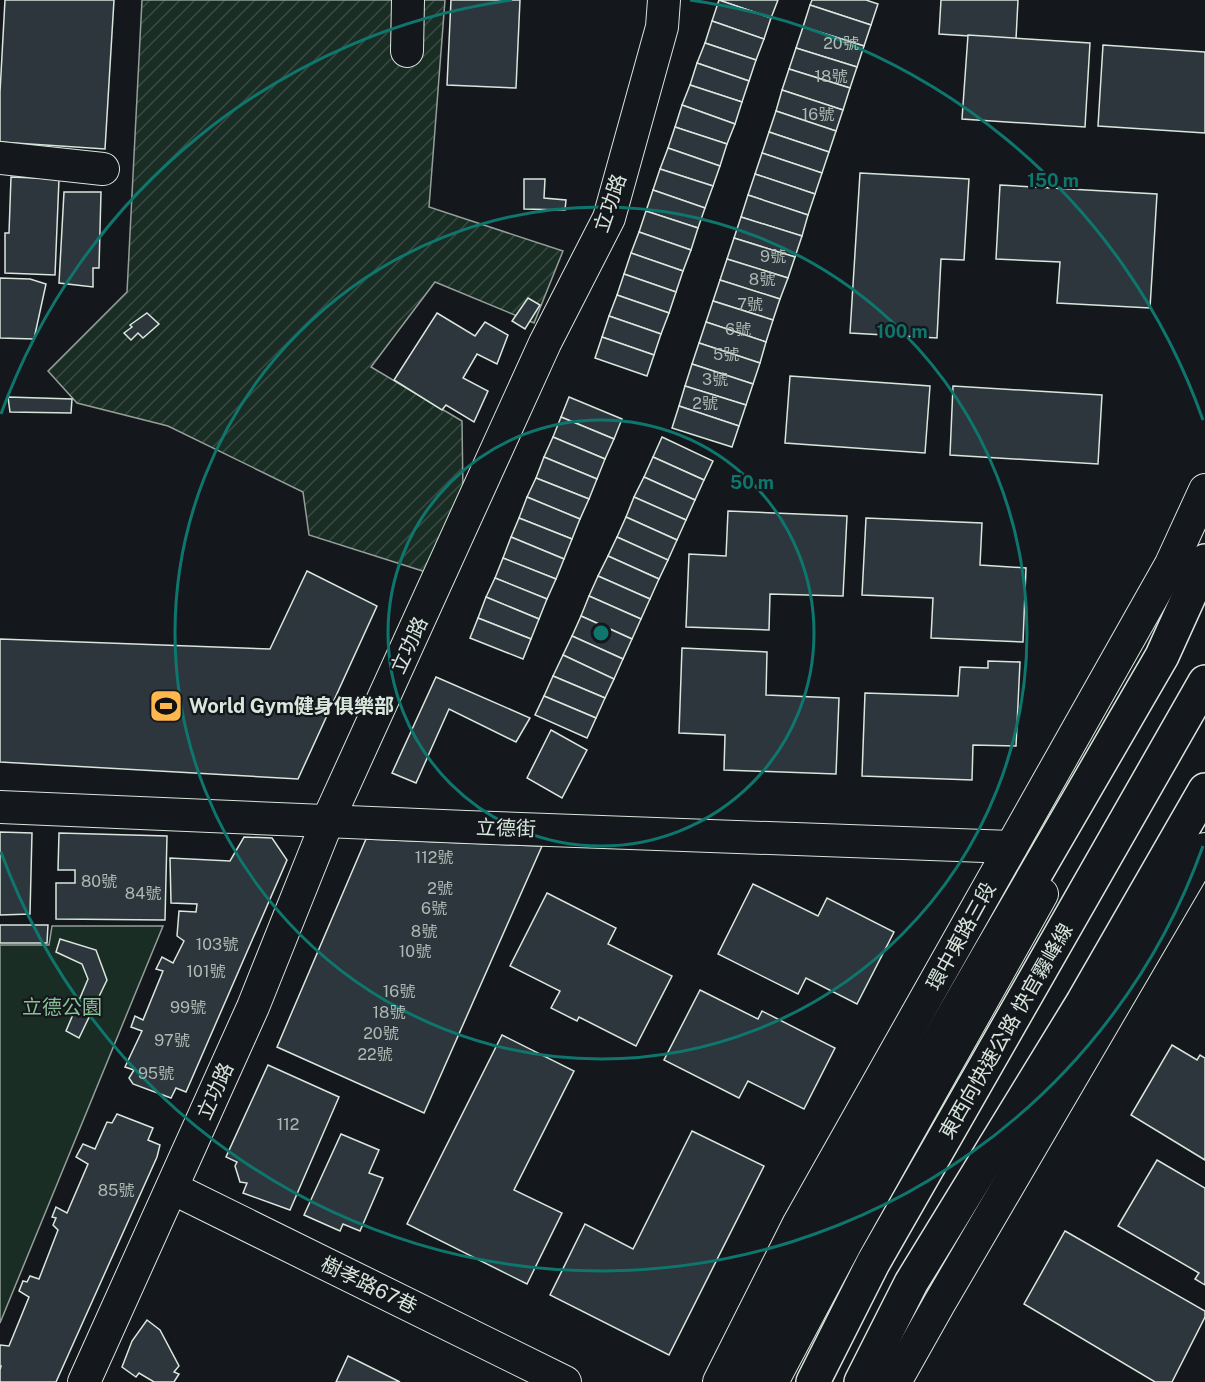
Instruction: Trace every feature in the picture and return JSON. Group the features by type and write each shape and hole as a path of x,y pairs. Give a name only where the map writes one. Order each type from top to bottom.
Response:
{"highway":[{"path":"747,1382 827,1233 1162,656 1205,561"},
{"name":"東西向快速公路 快官霧峰線","path":"813,1382 873,1263 1205,682"},
{"path":"861,1382 911,1283 1083,1002 1205,790"}],"street":[{"path":"407,51 408,0"},
{"name":"立功路","path":"84,1382 253,1007 328,820 545,343 609,218 662,27 664,0"},
{"path":"0,158 103,169"},
{"name":"環中東路三段","path":"719,1382 799,1222 1171,564 1205,490"},
{"path":"772,1382 846,1243 1171,666 1205,596"},
{"name":"立德街","path":"0,807 1011,847"},
{"path":"896,1382 939,1304 1195,889 1205,849"},
{"name":"樹孝路67巷","path":"172,1188 565,1382"}],"green space":[{"path":"142,0 445,0 429,207 563,251 534,323 435,282 371,367 462,421 463,495 429,573 309,535 303,492 168,426 77,403 48,371 127,292"},
{"name":"立德公園","path":"52,926 163,926 0,1323 0,945 49,945"}],"building":[{"path":"5,0 114,0 105,149 0,142"},
{"path":"451,0 520,0 516,88 447,85"},
{"path":"719,0 778,0 771,18"},
{"path":"719,0 771,18 764,39 712,21"},
{"path":"812,0 866,0 878,4 871,25 810,5"},
{"path":"941,0 1018,0 1016,39 939,34"},
{"path":"810,5 871,25 864,46 803,27"},
{"path":"712,21 764,39 756,60 705,43"},
{"path":"803,27 864,46 857,67 796,48"},
{"path":"968,35 1090,43 1085,127 962,119"},
{"path":"705,43 756,60 749,81 697,63"},
{"path":"1103,45 1205,52 1205,133 1098,126"},
{"path":"796,48 857,67 850,88 789,69"},
{"path":"697,63 749,81 742,102 690,85"},
{"path":"789,69 850,88 843,110 782,90"},
{"path":"690,85 742,102 735,124 682,105"},
{"path":"782,90 843,110 836,131 776,111"},
{"path":"682,105 735,124 727,144 675,127"},
{"path":"776,111 836,131 829,152 769,132"},
{"path":"675,127 727,144 720,166 668,148"},
{"path":"769,132 829,152 822,173 762,153"},
{"path":"668,148 720,166 713,186 660,169"},
{"path":"762,153 822,173 815,194 755,174"},
{"path":"660,169 713,186 705,208 653,190"},
{"path":"860,173 969,179 964,260 941,259 937,338 850,333"},
{"path":"755,174 815,194 808,215 748,195"},
{"path":"11,177 59,179 55,275 5,273 5,233 9,233"},
{"path":"524,179 545,179 544,198 566,200 565,210 524,209"},
{"path":"1000,185 1157,194 1150,308 1057,303 1060,262 996,259"},
{"path":"653,190 705,208 698,228 646,211"},
{"path":"64,192 101,192 99,268 93,268 93,287 59,283"},
{"path":"748,195 808,215 802,236 741,217"},
{"path":"646,211 698,228 691,250 639,232"},
{"path":"741,217 802,236 795,257 734,238"},
{"path":"639,232 691,250 683,271 631,253"},
{"path":"734,238 795,257 788,278 727,259"},
{"path":"631,253 683,271 676,292 624,274"},
{"path":"727,259 788,278 780,299 720,280"},
{"path":"624,274 676,292 669,313 617,295"},
{"path":"0,278 30,279 46,284 34,339 0,338"},
{"path":"720,280 780,299 773,320 713,301"},
{"path":"617,295 669,313 661,334 609,316"},
{"path":"528,298 540,305 525,329 512,321"},
{"path":"713,301 773,320 766,342 706,322"},
{"path":"147,313 159,324 143,338 138,333 131,340 124,333 132,327 130,325"},
{"path":"437,313 475,336 485,322 508,335 497,364 477,354 463,378 488,391 474,422 446,405 442,410 394,380"},
{"path":"609,316 661,334 654,355 602,337"},
{"path":"706,322 766,342 760,363 699,343"},
{"path":"602,337 654,355 647,376 595,358"},
{"path":"699,343 760,363 753,384 692,364"},
{"path":"692,364 753,384 746,405 685,386"},
{"path":"790,376 930,386 925,453 785,443"},
{"path":"685,386 746,405 739,426 679,406"},
{"path":"953,386 1102,395 1098,464 950,455"},
{"path":"8,397 72,399 71,413 10,412"},
{"path":"569,397 622,419 614,439 561,417"},
{"path":"679,406 739,426 732,447 672,428"},
{"path":"561,417 614,439 605,459 553,437"},
{"path":"553,437 605,459 597,479 544,457"},
{"path":"662,437 713,461 704,480 653,457"},
{"path":"544,457 597,479 589,499 536,478"},
{"path":"653,457 704,480 695,500 644,477"},
{"path":"644,477 695,500 686,520 634,497"},
{"path":"536,478 589,499 580,519 527,497"},
{"path":"527,497 580,519 572,539 519,518"},
{"path":"634,497 686,520 677,540 626,517"},
{"path":"728,511 847,516 843,596 770,594 769,630 686,627 689,554 726,556"},
{"path":"626,517 677,540 668,560 617,537"},
{"path":"519,518 572,539 564,559 511,537"},
{"path":"866,518 982,523 980,565 1026,568 1023,642 931,638 933,598 862,595"},
{"path":"511,537 564,559 556,579 503,558"},
{"path":"617,537 668,560 659,579 608,556"},
{"path":"608,556 659,579 650,599 598,576"},
{"path":"503,558 556,579 547,599 495,578"},
{"name":"World Gym健身俱樂部","path":"307,571 377,606 298,779 0,762 0,639 270,649"},
{"path":"598,576 650,599 641,619 589,596"},
{"path":"495,578 547,599 539,619 486,597"},
{"path":"589,596 641,619 632,639 581,616"},
{"path":"486,597 539,619 531,639 478,618"},
{"path":"581,616 632,639 623,659 572,636"},
{"path":"478,618 531,639 523,659 470,638"},
{"path":"572,636 623,659 614,679 563,655"},
{"path":"682,648 767,652 766,695 839,698 836,774 724,770 725,735 679,733"},
{"path":"563,655 614,679 605,698 553,676"},
{"path":"988,661 1020,662 1016,746 973,745 972,780 862,776 865,693 958,696 960,667 988,668"},
{"path":"553,676 605,698 596,718 544,696"},
{"path":"436,677 530,718 516,742 449,709 416,783 392,773"},
{"path":"544,696 596,718 587,738 535,715"},
{"path":"551,730 587,750 562,798 527,778"},
{"path":"0,832 32,833 30,914 0,915"},
{"path":"59,833 167,836 165,920 56,919 56,883 75,883 75,870 58,870"},
{"path":"244,837 272,838 287,860 186,1092 176,1088 171,1098 133,1084 129,1078 134,1070 125,1067 142,1031 131,1027 135,1016 143,1020 163,971 156,969 162,957 173,963 184,941 177,936 179,911 196,912 197,904 171,903 170,858 230,861"},
{"path":"366,839 542,846 424,1113 277,1047"},
{"path":"753,884 818,916 827,898 894,932 857,1004 806,978 798,994 718,954"},
{"path":"547,893 616,928 608,944 672,976 636,1046 579,1017 577,1021 551,1008 560,991 510,966"},
{"path":"0,925 48,925 47,943 0,943"},
{"path":"60,939 96,950 107,980 79,1038 66,1031 88,979 82,964 56,952"},
{"path":"700,990 758,1019 762,1011 835,1048 804,1109 748,1081 739,1098 664,1060"},
{"path":"502,1035 574,1071 514,1190 562,1213 527,1284 407,1224"},
{"path":"1172,1045 1197,1060 1200,1055 1205,1058 1205,1160 1131,1115"},
{"path":"268,1065 339,1097 290,1210 243,1193 247,1183 240,1182 235,1166 237,1162 226,1157"},
{"path":"117,1114 153,1128 148,1140 160,1145 157,1157 56,1382 0,1382 0,1345 9,1346 29,1297 19,1291 23,1281 27,1282 30,1276 39,1279 58,1230 53,1225 56,1218 52,1217 56,1207 67,1213 88,1164 76,1157 83,1144 95,1149 107,1122 112,1123"},
{"path":"692,1131 764,1166 669,1355 550,1295 585,1224 633,1249"},
{"path":"341,1134 379,1150 369,1173 383,1178 360,1231 343,1224 340,1231 304,1215"},
{"path":"1157,1160 1205,1188 1205,1285 1195,1279 1199,1273 1118,1226"},
{"path":"1065,1231 1205,1311 1205,1317 1172,1382 1155,1382 1024,1304"},
{"path":"147,1320 160,1330 179,1366 174,1372 179,1374 174,1382 154,1382 139,1373 136,1377 122,1367 132,1341"},
{"path":"348,1356 400,1382 336,1382"}],"place":[{"name":"World Gym健身俱樂部","path":"166,706"}]}
